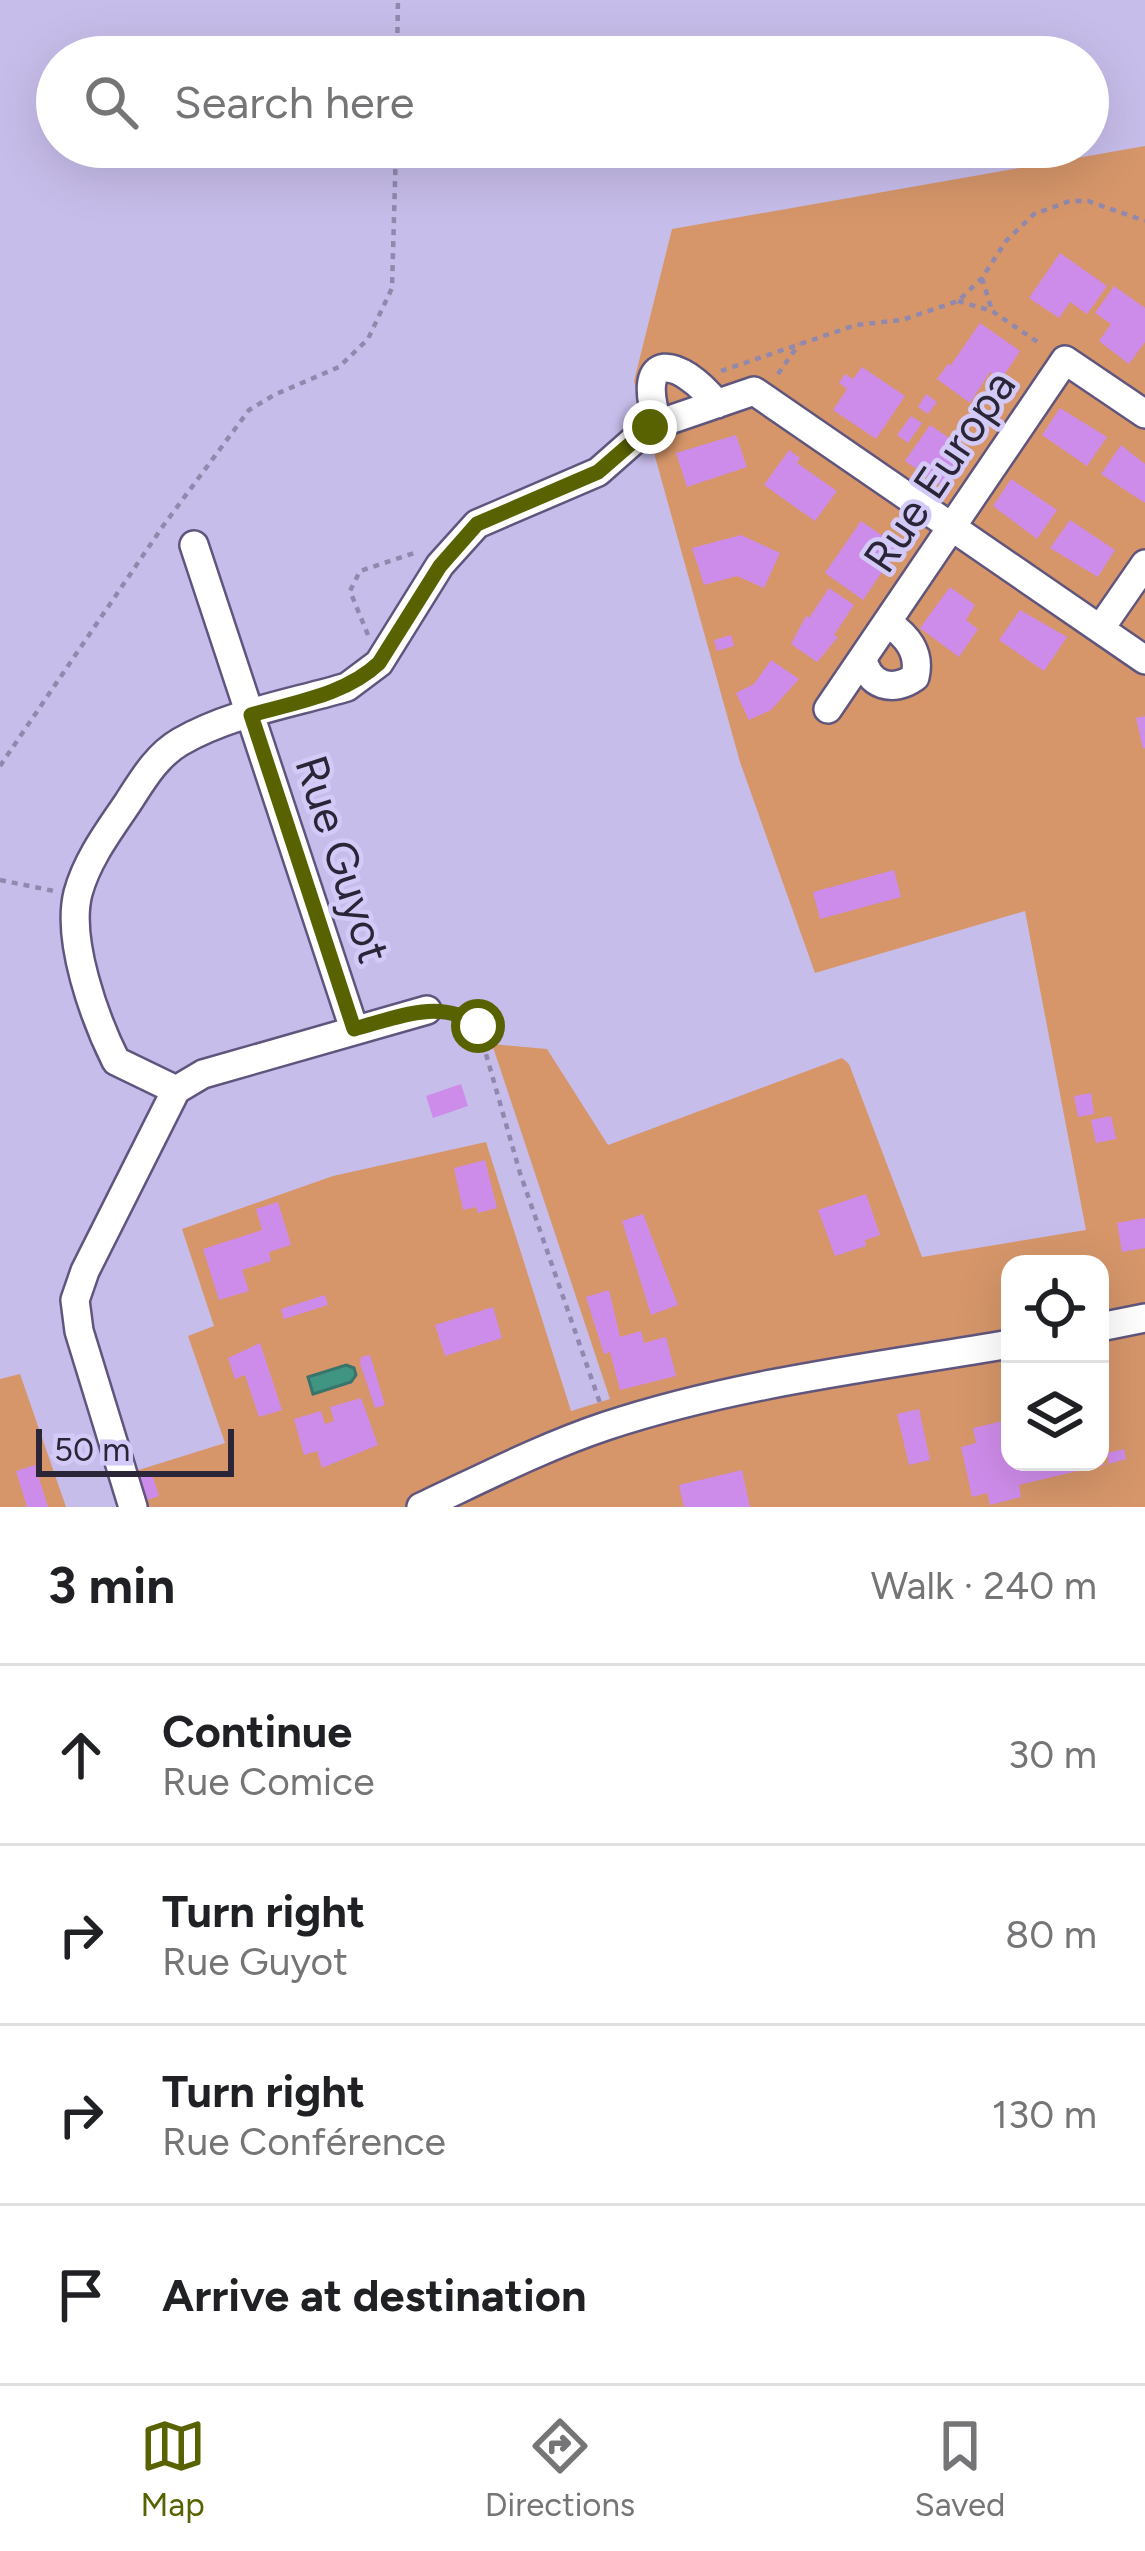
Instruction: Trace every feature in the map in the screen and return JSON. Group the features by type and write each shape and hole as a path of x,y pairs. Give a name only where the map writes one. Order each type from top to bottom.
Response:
{"street":[{"name":"Rue Europa","path":"828,710 1065,360 1145,415"},
{"path":"658,424 648,394 651,379 663,369 679,368 697,379 717,404"},
{"path":"251,715 347,687 379,663 461,538 499,512 598,472 637,436 658,424 754,392 1145,660"},
{"name":"Rue Guyot","path":"194,545 354,1029"},
{"path":"1100,629 1145,564"},
{"path":"862,658 872,678 887,686 901,687 915,677 919,662 912,646 887,622"},
{"name":"Rue Guyot","path":"176,1090 116,1061 79,953 77,896 98,848 154,764 201,731 251,715"},
{"path":"133,1507 79,1331 75,1300 85,1270 176,1090 203,1074 427,1010"},
{"path":"1109,1325 1145,1318"},
{"path":"421,1507 608,1426 750,1388 1001,1346"}],"path":[{"path":"397,36 398,0"},
{"path":"0,766 248,410 339,367 368,339 392,288 395,168"},
{"path":"697,379 856,325 902,320 958,301 1034,214 1070,201 1088,201 1145,220"},
{"path":"982,278 992,311"},
{"path":"958,301 992,311 1065,360"},
{"path":"761,397 799,344"},
{"path":"379,663 350,591 360,571 461,538"},
{"path":"0,880 77,896"},
{"path":"427,1010 460,1012 478,1026 520,1173 608,1426"}],"shaded area":[{"path":"1145,146 1145,1507 140,1507 129,1473 225,1443 188,1336 214,1326 182,1229 333,1176 486,1142 571,1411 610,1399 492,1044 547,1049 608,1145 842,1058 849,1064 922,1257 1086,1230 1025,911 815,973 740,762 634,381 672,229 1020,168 1109,168 1109,152"},
{"path":"346,1365 354,1368 351,1382 313,1394 308,1377"},
{"path":"20,1374 66,1507 0,1507 0,1379"}],"building":[{"path":"1060,253 1107,286 1087,314 1070,302 1059,318 1029,298"},
{"path":"1114,286 1145,308 1145,342 1129,364 1099,341 1111,324 1095,313"},
{"path":"980,323 1020,351 1001,380 990,372 970,403 937,379"},
{"path":"862,367 905,396 876,439 833,410 847,389 839,383 845,374 853,379"},
{"path":"926,394 937,402 928,414 918,407"},
{"path":"1060,408 1107,437 1087,466 1042,435"},
{"path":"911,416 922,423 908,443 897,435"},
{"path":"930,425 966,449 940,485 905,461"},
{"path":"736,435 747,467 687,487 676,453"},
{"path":"1121,445 1145,464 1145,503 1101,474"},
{"path":"789,450 800,458 797,463 837,491 815,521 764,485"},
{"path":"1011,479 1057,510 1037,539 993,506"},
{"path":"1070,520 1115,550 1098,577 1050,548"},
{"path":"861,521 899,547 863,600 825,573"},
{"path":"741,535 780,553 764,588 737,576 704,585 692,548"},
{"path":"950,587 975,605 966,620 978,629 959,657 920,628"},
{"path":"829,588 854,605 834,635 838,637 817,662 791,644"},
{"path":"1020,610 1067,637 1044,671 999,640"},
{"path":"731,635 734,646 717,651 714,640"},
{"path":"771,660 799,679 771,710 749,720 736,693 754,684"},
{"path":"1145,716 1145,748 1143,749 1136,718"},
{"path":"894,870 901,897 820,919 813,892"},
{"path":"461,1084 468,1106 433,1118 426,1096"},
{"path":"1091,1093 1094,1114 1078,1117 1074,1096"},
{"path":"1111,1116 1116,1139 1096,1143 1091,1120"},
{"path":"485,1160 497,1208 478,1213 476,1207 463,1210 454,1168"},
{"path":"866,1194 880,1235 865,1240 866,1246 835,1256 818,1210"},
{"path":"278,1202 291,1245 269,1252 271,1261 242,1270 249,1291 219,1300 203,1249 262,1230 256,1209"},
{"path":"643,1214 678,1305 651,1315 622,1221"},
{"path":"1145,1218 1145,1248 1122,1252 1117,1223"},
{"path":"609,1290 620,1337 641,1331 644,1343 666,1337 676,1376 620,1390 610,1352 604,1354 586,1297"},
{"path":"325,1295 328,1305 284,1319 281,1309"},
{"path":"493,1307 502,1338 445,1356 435,1325"},
{"path":"260,1343 282,1410 259,1417 245,1375 235,1379 228,1358"},
{"path":"370,1355 385,1405 375,1408 360,1363 361,1357"},
{"path":"361,1398 378,1445 322,1468 317,1451 304,1455 294,1419 321,1411 325,1424 334,1421 330,1407"},
{"path":"919,1409 930,1460 909,1465 897,1414"},
{"path":"1001,1421 1001,1471 1078,1471 1019,1485 1021,1497 990,1505 987,1493 972,1497 961,1447 976,1443 973,1428"},
{"path":"1124,1449 1126,1459 1109,1464 1109,1453"},
{"path":"35,1465 48,1507 27,1507 16,1471"},
{"path":"151,1470 159,1496 144,1501 136,1475"},
{"path":"742,1470 750,1507 684,1507 679,1485"}],"route":[{"path":"478,1026 460,1012 427,1010 354,1029 251,715 347,687 367,674 379,663 440,566 477,524 598,472 650,427"}]}
